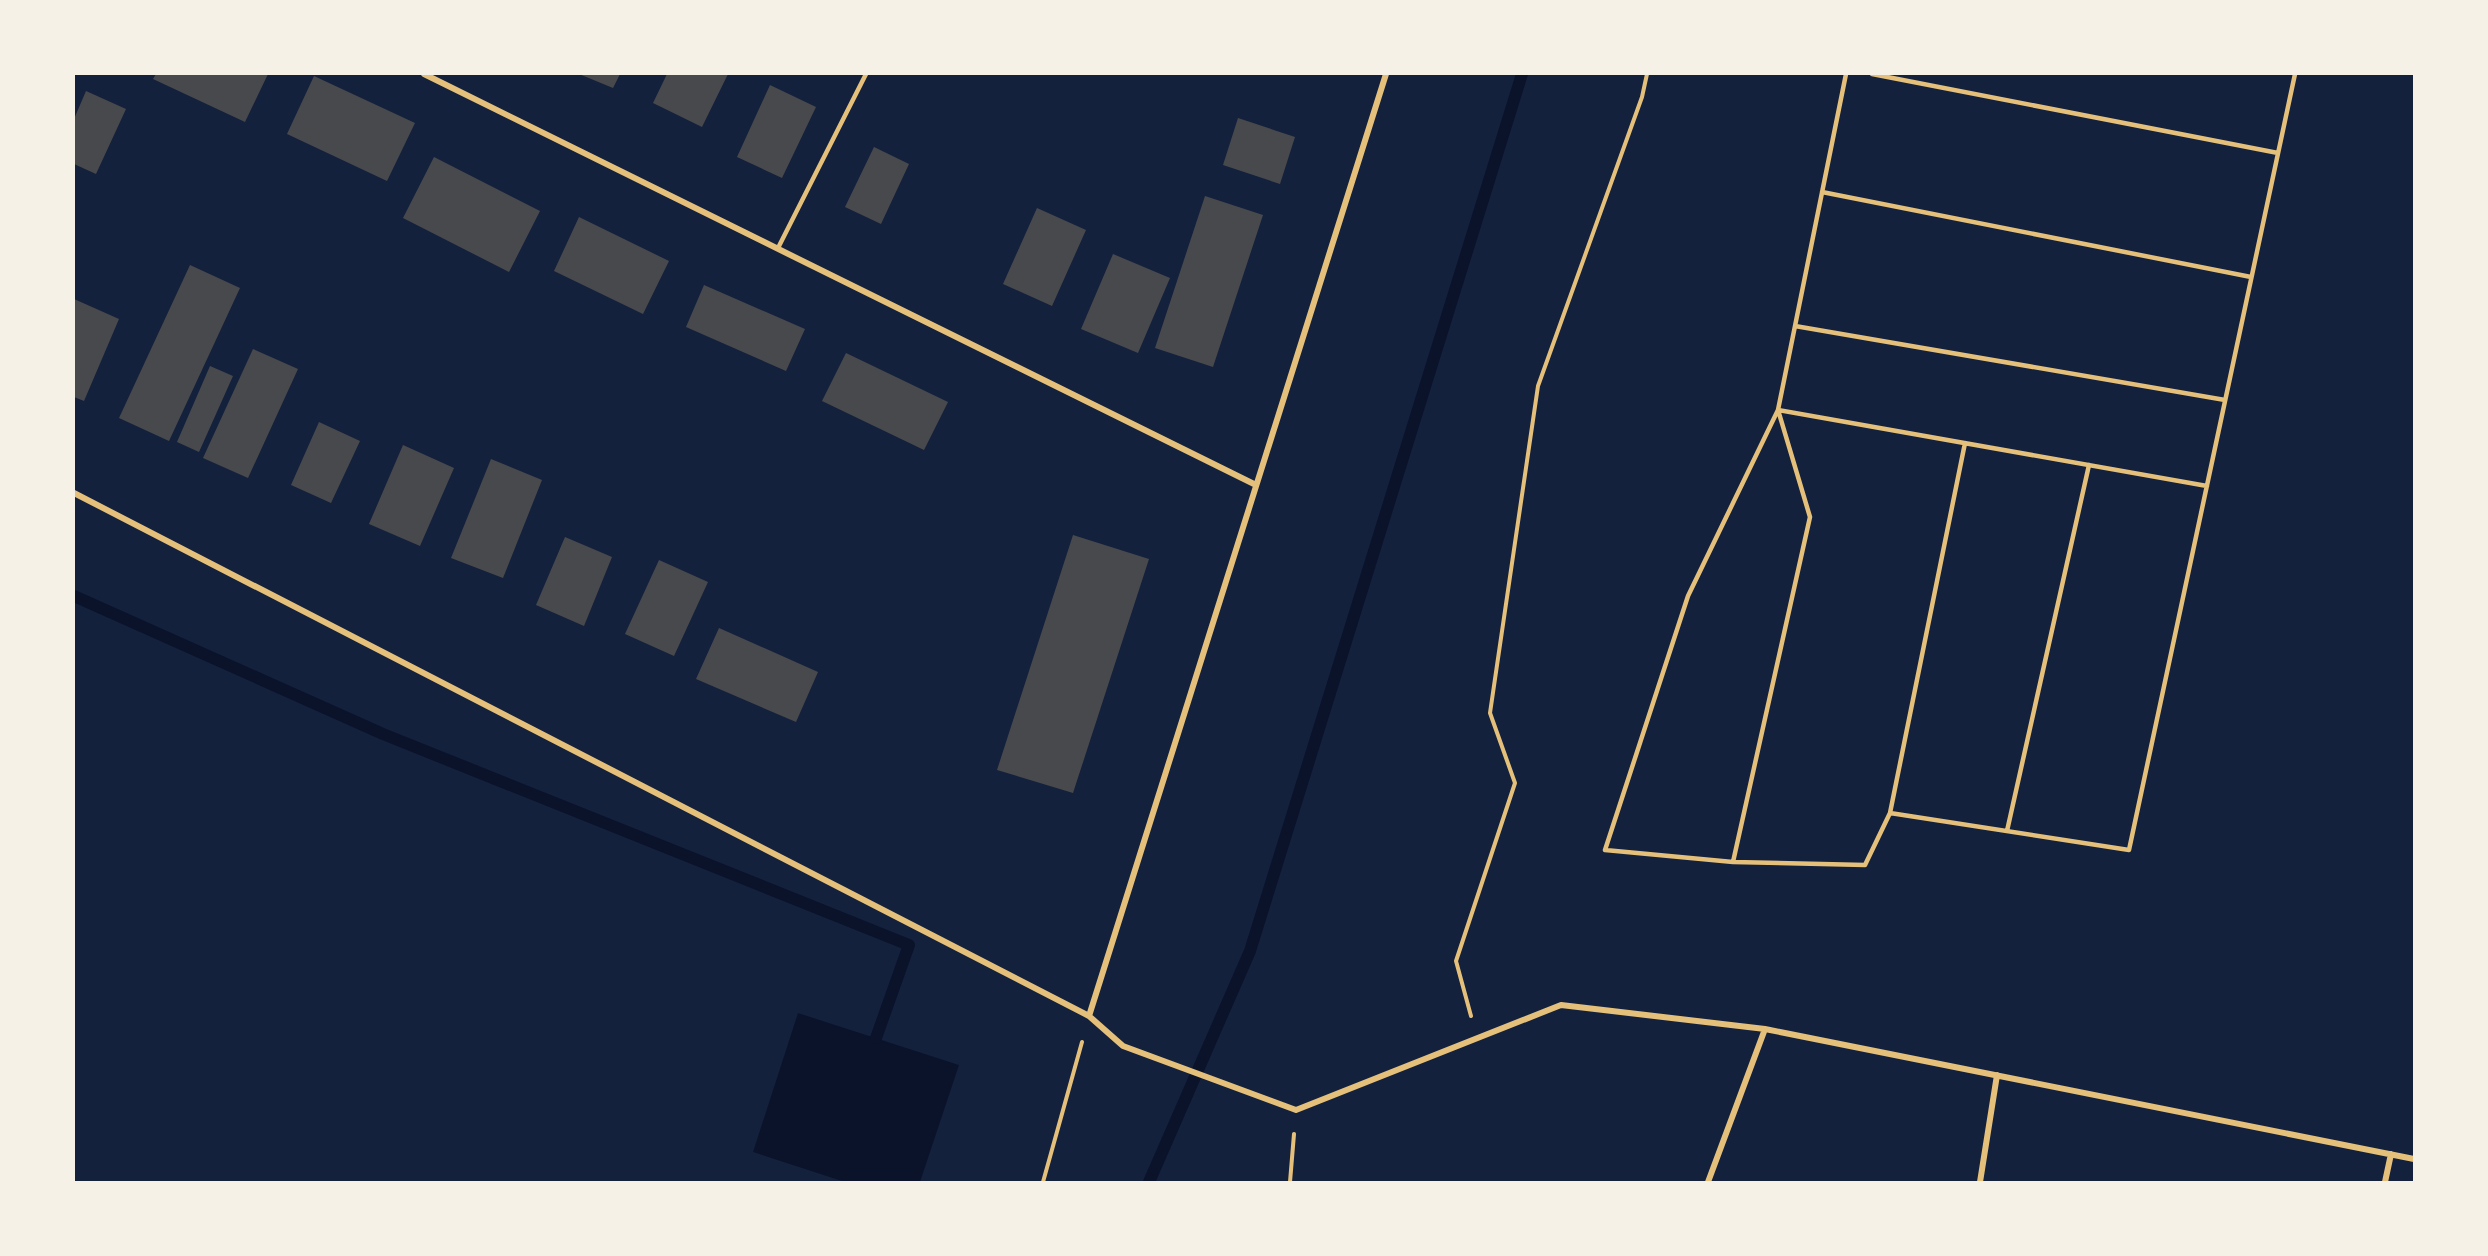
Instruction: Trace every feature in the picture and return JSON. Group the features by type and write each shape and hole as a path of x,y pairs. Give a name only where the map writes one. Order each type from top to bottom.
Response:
{"street":[{"path":"423,74 1256,485"},
{"path":"1089,1016 1386,74"},
{"path":"74,492 1089,1016 1123,1046 1296,1110 1561,1005 1765,1029 2415,1159"},
{"path":"1708,1182 1765,1029"},
{"path":"1980,1182 1997,1075"},
{"path":"2385,1182 2391,1154"}],"lane":[{"path":"778,248 866,74"},
{"path":"1846,74 1778,410 1688,596 1605,850 1733,862 1865,865 1890,813 1965,443"},
{"path":"1872,74 2278,153"},
{"path":"1890,813 2129,850 2295,74"},
{"path":"1822,192 2252,277"},
{"path":"1795,326 2225,400"},
{"path":"1778,410 2207,486"},
{"path":"1733,862 1810,517 1778,410"},
{"path":"2007,831 2089,465"}],"path":[{"path":"1477,1038 1456,961 1515,783 1490,713 1538,386 1642,97 1647,74"},
{"path":"1043,1182 1089,1016"},
{"path":"1290,1182 1296,1110"}],"water":[{"path":"798,1013 959,1065 920,1182 845,1182 753,1152"}],"building":[{"path":"156,74 268,74 245,122 153,79"},
{"path":"579,74 620,74 613,88"},
{"path":"667,74 728,74 702,127 653,103"},
{"path":"314,76 415,123 387,181 287,134"},
{"path":"770,85 816,107 782,178 737,157"},
{"path":"86,91 126,109 96,174 74,164 74,119"},
{"path":"1238,118 1295,137 1280,184 1223,165"},
{"path":"874,147 909,164 881,224 845,207"},
{"path":"434,157 540,211 509,272 403,218"},
{"path":"1205,196 1263,215 1213,367 1155,348"},
{"path":"1037,208 1086,230 1052,306 1003,284"},
{"path":"579,217 669,261 643,314 554,271"},
{"path":"1113,254 1170,278 1138,353 1081,329"},
{"path":"190,265 240,288 169,441 119,418"},
{"path":"704,285 805,329 786,371 686,327"},
{"path":"74,299 119,319 84,401 74,397"},
{"path":"253,349 298,369 248,478 203,458"},
{"path":"846,353 948,402 924,450 822,401"},
{"path":"210,366 233,376 199,452 177,442"},
{"path":"319,422 360,441 331,503 291,485"},
{"path":"403,445 454,468 420,546 369,524"},
{"path":"491,459 542,480 503,578 451,558"},
{"path":"1073,535 1149,559 1073,793 997,770"},
{"path":"565,537 612,557 584,626 536,605"},
{"path":"659,560 708,582 674,656 625,634"},
{"path":"719,628 818,672 796,722 696,679"}],"waterway":[{"path":"1149,1182 1250,951 1522,74"},
{"path":"74,596 383,734 909,945 876,1038"}]}
